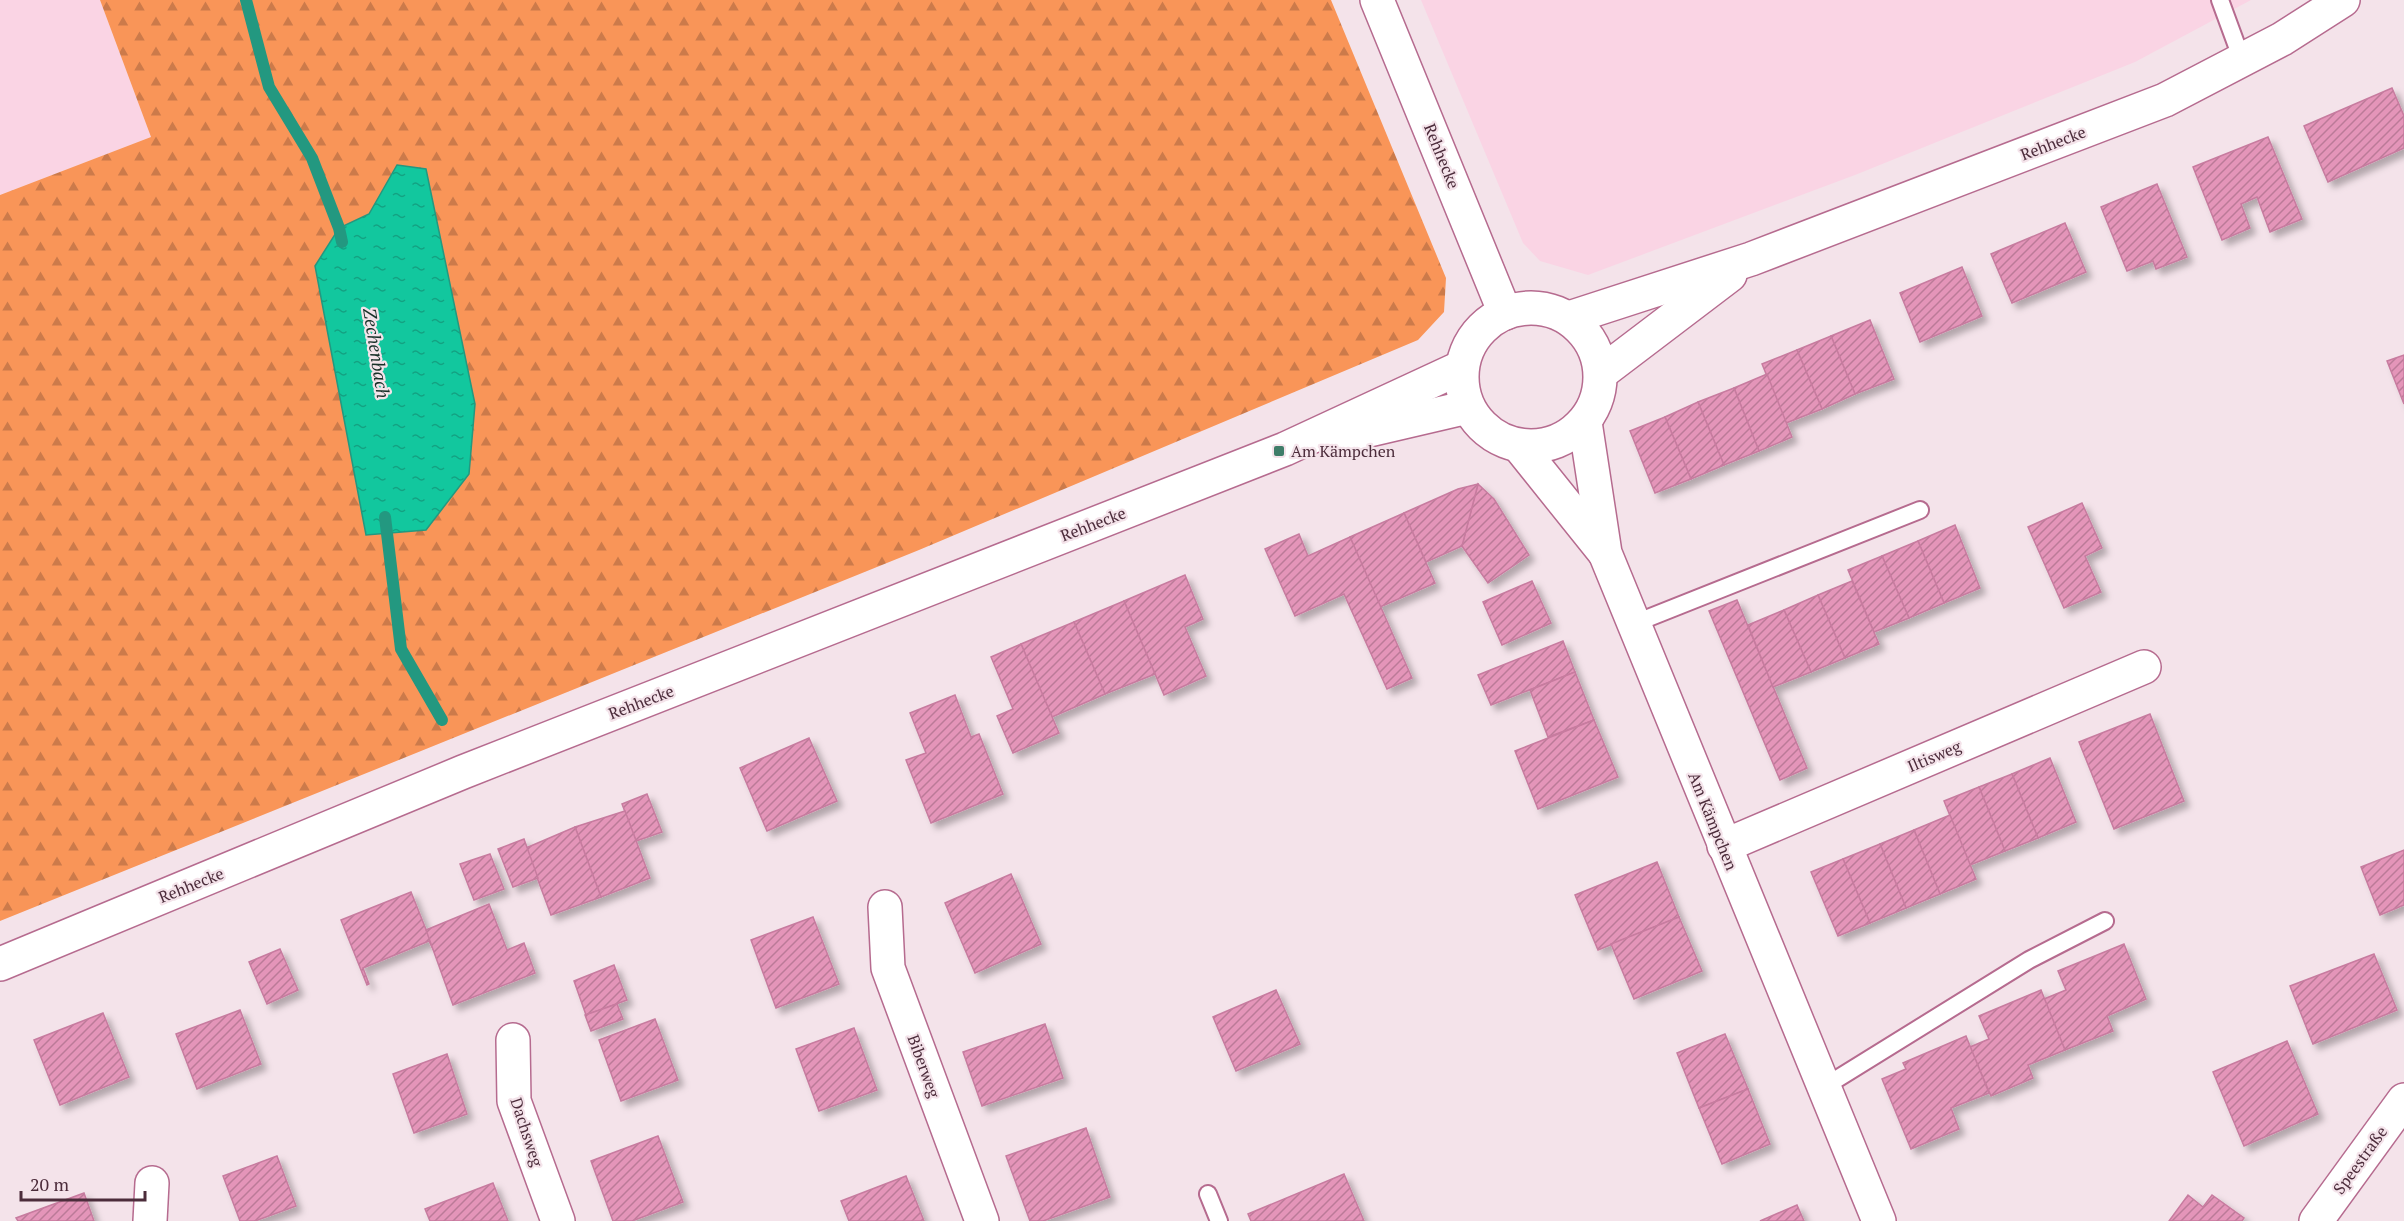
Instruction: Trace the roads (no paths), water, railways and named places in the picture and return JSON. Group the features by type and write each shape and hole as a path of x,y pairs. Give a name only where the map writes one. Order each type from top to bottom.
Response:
{"street":[{"name":"Rehhecke","path":"1377,0 1504,313"},
{"name":"Rehhecke","path":"1569,318 1750,259 2164,100 2282,39 2343,0"},
{"name":"Rehhecke","path":"1601,373 1750,259"},
{"path":"1526,308 1548,310 1569,318 1585,333 1596,351 1601,373 1598,399 1585,422 1558,440 1543,446 1519,446 1498,439 1480,425 1468,407 1462,387 1462,367 1470,344 1484,326 1504,313 1526,308"},
{"name":"Rehhecke","path":"0,964 464,772 1285,449 1462,367"},
{"name":"Rehhecke","path":"1285,449 1468,407"},
{"name":"Am Kämpchen","path":"1585,422 1605,553 1879,1221"},
{"name":"Am Kämpchen","path":"1519,446 1605,553"},
{"name":"Iltisweg","path":"1724,846 2144,667"},
{"name":"Biberweg","path":"885,907 888,968 982,1221"},
{"name":"Dachsweg","path":"513,1040 514,1101 558,1221"},
{"name":"Speestraße","path":"2316,1221 2404,1100"},
{"path":"150,1221 152,1183"}],"lane":[{"path":"2220,0 2242,60"},
{"path":"1633,624 1920,510"},
{"path":"1824,1087 2029,960 2105,921"},
{"path":"1208,1194 1219,1221"}],"water":[{"path":"397,165 426,169 475,404 469,474 426,530 366,535 315,266 339,228 369,214"}],"waterway":[{"name":"Zechenbach","path":"246,0 269,87 312,158 339,228 342,242"},
{"name":"Zechenbach","path":"385,517 401,649 442,720"}],"place":[{"name":"Am Kämpchen","path":"1279,451"}]}
